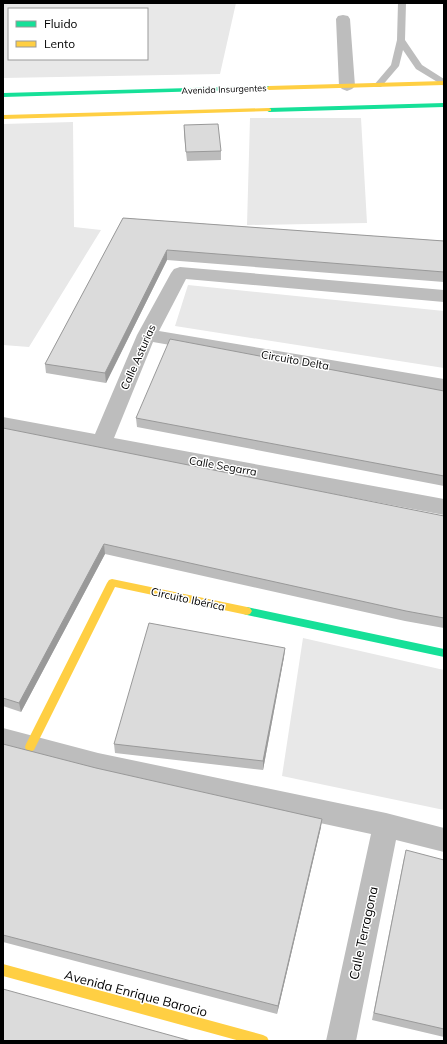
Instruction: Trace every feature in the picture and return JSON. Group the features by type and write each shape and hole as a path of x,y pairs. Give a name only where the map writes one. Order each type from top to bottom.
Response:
{"main road":[{"name":"Avenida Insurgentes","path":"3,117 247,100 348,86 444,83"},
{"name":"Avenida Insurgentes","path":"3,95 444,106"},
{"name":"Circuito Ibérica","path":"30,747 112,583 444,653"},
{"name":"Avenida Enrique Barocio","path":"3,970 263,1041"}],"street":[{"path":"343,19 348,86"},
{"name":"Calle Asturias","path":"101,443 147,335 180,274 444,296"},
{"name":"Circuito Delta","path":"147,335 444,386"},
{"name":"Calle Segarra","path":"3,424 444,507"},
{"path":"3,739 106,766 386,825 444,840"},
{"name":"Calle Terragona","path":"341,1041 386,825"}],"lane":[{"path":"378,85 395,66 401,40 402,3"},
{"path":"401,40 419,67 444,83"}],"shaded area":[{"path":"3,3 236,3 220,74 3,78"},
{"path":"250,118 361,118 367,223 247,225"},
{"path":"73,122 74,227 101,230 29,347 3,345 3,124"},
{"path":"188,285 444,311 444,368 175,326"},
{"path":"303,638 444,670 444,810 282,776"}],"building":[{"path":"218,124 221,151 186,152 184,125"},
{"path":"123,218 444,241 444,272 167,250 105,373 45,364"},
{"path":"170,339 444,391 444,476 136,418"},
{"path":"3,428 444,516 444,618 406,611 104,544 19,703 3,698"},
{"path":"149,623 285,648 263,761 114,744"},
{"path":"3,744 96,768 322,819 278,1006 3,935"},
{"path":"406,850 444,860 444,1029 374,1013"},
{"path":"3,989 191,1041 3,1041"}],"traffic: fast":[{"path":"3,95 269,88"},
{"path":"269,110 444,105"},
{"path":"247,611 444,653"}],"traffic: slow":[{"path":"269,88 444,83"},
{"path":"3,117 269,110"},
{"path":"30,747 112,583 247,611"},
{"path":"3,970 263,1041"}]}
